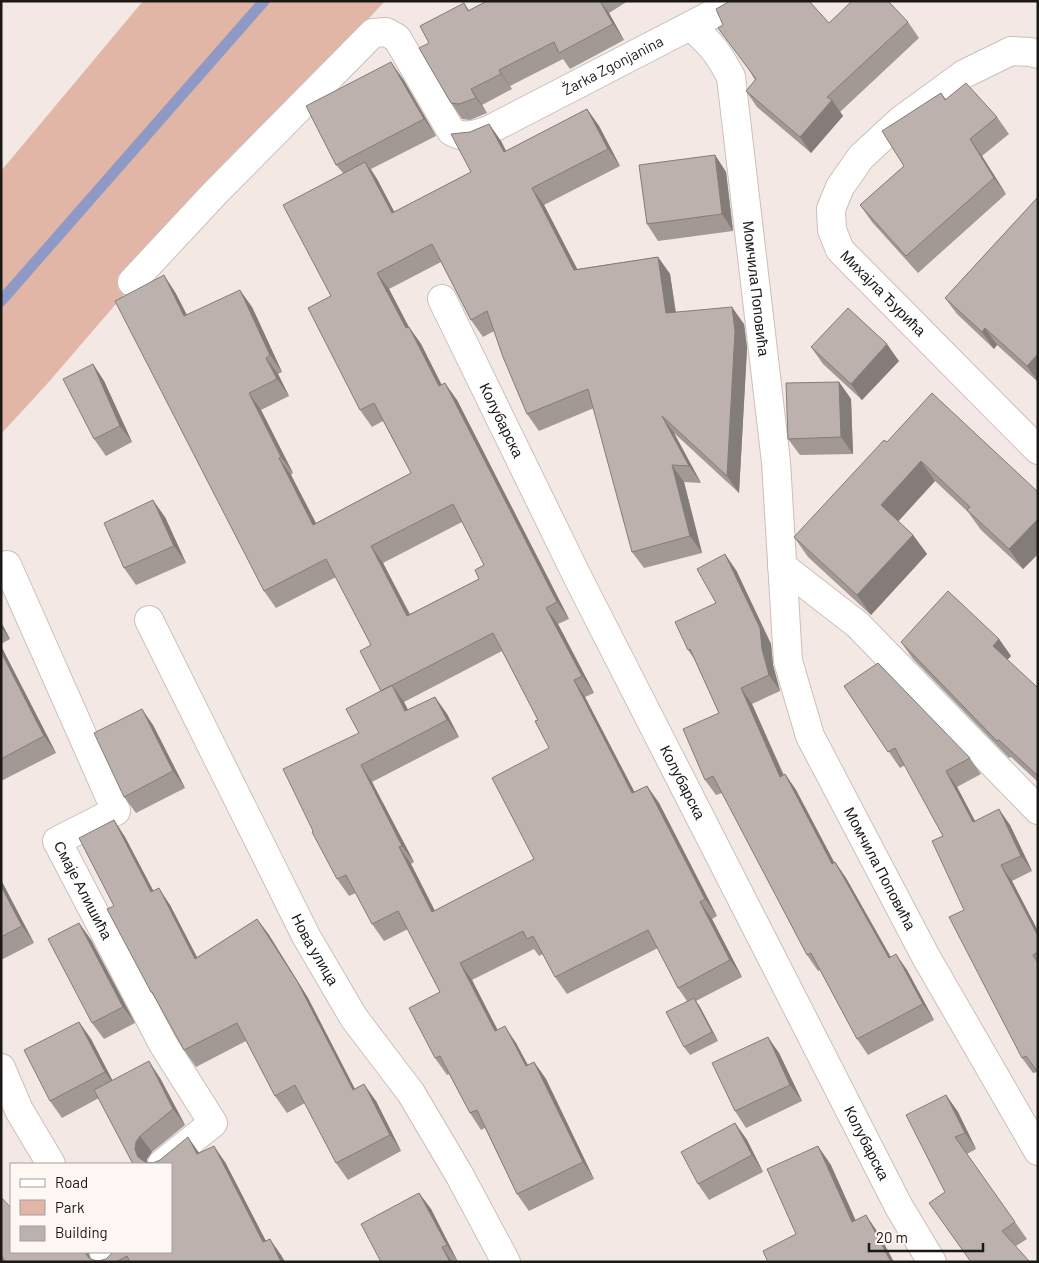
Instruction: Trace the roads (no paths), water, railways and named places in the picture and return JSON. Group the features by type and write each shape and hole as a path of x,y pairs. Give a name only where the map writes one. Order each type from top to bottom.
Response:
{"street":[{"name":"Žarka Zgonjanina","path":"132,282 214,194 373,33 386,32 397,38 451,130 459,136 470,136 488,131 738,1"},
{"name":"Момчила Поповића","path":"690,26 718,53 731,77 776,462 788,661 810,736 926,957 1038,1151"},
{"name":"Михајла Ђурића","path":"1038,54 1011,51 992,60 964,74 901,120 862,156 840,187 832,208 831,217 832,230 840,250 1038,450"},
{"name":"Колубарска","path":"442,299 577,576 900,1207 932,1262"},
{"name":"Смаје Алишића","path":"7,565 116,811 57,841 163,1044 213,1123 163,1163"},
{"path":"782,566 858,625 1038,810"},
{"name":"Нова улица","path":"149,620 306,936 354,1018 411,1093 460,1176 506,1262"},
{"path":"1,1068 19,1110 50,1163"}],"waterway":[{"path":"1,301 264,1"}]}
